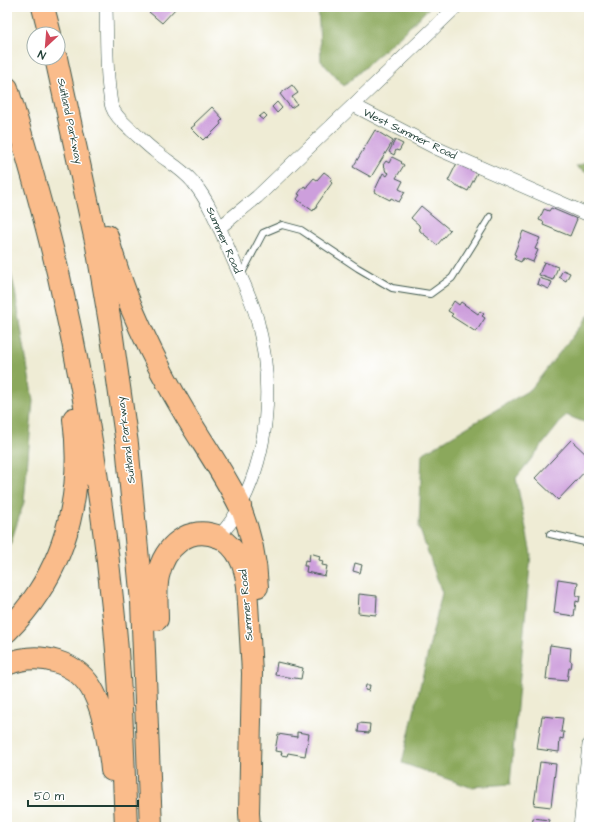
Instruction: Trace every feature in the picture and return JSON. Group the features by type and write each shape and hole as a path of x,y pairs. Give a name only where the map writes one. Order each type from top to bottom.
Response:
{"highway":[{"path":"43,7 48,26"},
{"name":"Suitland Parkway","path":"58,66 97,246 128,444 142,594 151,827"},
{"path":"7,88 37,189 68,317 83,392 92,448 113,608 120,699 126,827"},
{"path":"72,128 96,184 111,250 123,287 145,340 176,399 234,493 240,506"},
{"path":"7,631 38,594 48,578 63,544 73,506 77,453 67,372 68,317"},
{"path":"147,728 157,652 157,583 161,566 168,552 174,545 187,536 203,533 219,537"},
{"path":"7,664 24,659 52,660 76,671 94,692 101,713 110,757 116,827"}],"main road":[{"name":"Summer Road","path":"240,506 253,546 258,577 258,629 252,673"},
{"name":"Summer Road","path":"219,537 237,552 243,566 247,586 252,673 249,822"}],"street":[{"name":"Summer Road","path":"106,7 108,78 112,107 121,121 156,152 181,169 206,200 257,317 264,350 267,382 266,419 255,469 240,506 234,517 219,537"},
{"path":"353,105 456,7"},
{"name":"West Summer Road","path":"219,228 257,197 353,105 436,148 589,215"},
{"path":"580,827 589,745"}],"lane":[{"path":"240,278 263,234 282,225 300,230 358,268 392,288 430,294 452,278 490,217"},
{"path":"550,534 589,543"}],"green space":[{"path":"318,7 430,7 344,86 321,61"},
{"path":"589,161 589,174 576,167"},
{"path":"7,257 15,291 33,401 24,502 7,554"},
{"path":"589,315 589,424 566,415 516,478 531,554 510,784 470,787 402,763 442,593 419,527 422,454 531,389"}],"building":[{"path":"152,7 177,7 162,23 149,12 153,8"},
{"path":"292,85 298,93 292,97 297,104 291,108 280,94"},
{"path":"277,102 282,108 277,113 272,107"},
{"path":"212,107 223,119 220,122 221,124 203,140 191,128"},
{"path":"264,113 267,116 263,120 259,117"},
{"path":"375,130 393,141 371,177 353,167"},
{"path":"395,140 403,144 399,151 396,150 394,155 389,152"},
{"path":"392,157 402,162 401,163 404,165 396,178 403,181 399,189 405,192 399,202 391,198 390,200 374,192 383,173 387,176 389,173 386,172 383,165 386,161 389,163"},
{"path":"458,161 478,171 468,191 448,181"},
{"path":"324,172 332,178 330,181 332,183 313,211 297,199 300,195 298,194 304,186 307,188 314,178 317,180"},
{"path":"421,206 450,230 437,245 420,231 419,225 411,218"},
{"path":"551,208 577,219 570,236 543,225 544,222 539,220 544,209 549,211"},
{"path":"523,231 540,238 535,249 538,250 533,262 523,258 521,262 514,259 516,255 514,254"},
{"path":"544,262 558,267 553,280 539,275"},
{"path":"563,270 570,273 566,281 559,277"},
{"path":"539,278 552,282 549,289 537,284"},
{"path":"454,301 459,305 461,302 478,314 480,311 484,314 482,316 485,318 476,332 451,316 453,314 448,311"},
{"path":"571,440 589,457 589,467 558,500 535,478"},
{"path":"310,553 320,556 319,560 323,561 322,565 327,566 325,576 306,572 307,566 304,566 305,560 309,561"},
{"path":"355,563 362,565 360,573 353,571"},
{"path":"558,579 578,582 576,596 580,596 579,602 576,601 574,616 554,613"},
{"path":"359,594 377,596 376,615 358,613"},
{"path":"550,645 571,648 570,661 572,662 571,668 569,668 567,681 546,679"},
{"path":"277,662 303,668 301,679 275,675"},
{"path":"366,685 370,685 369,691 365,690"},
{"path":"542,716 563,718 561,732 564,732 563,739 560,738 559,752 537,749"},
{"path":"359,723 370,724 369,733 358,732"},
{"path":"297,732 309,734 305,756 288,753 287,756 281,755 282,752 275,751 278,734 297,737"},
{"path":"540,762 556,764 551,807 534,805"},
{"path":"533,818 549,820 548,827 532,827"}]}
